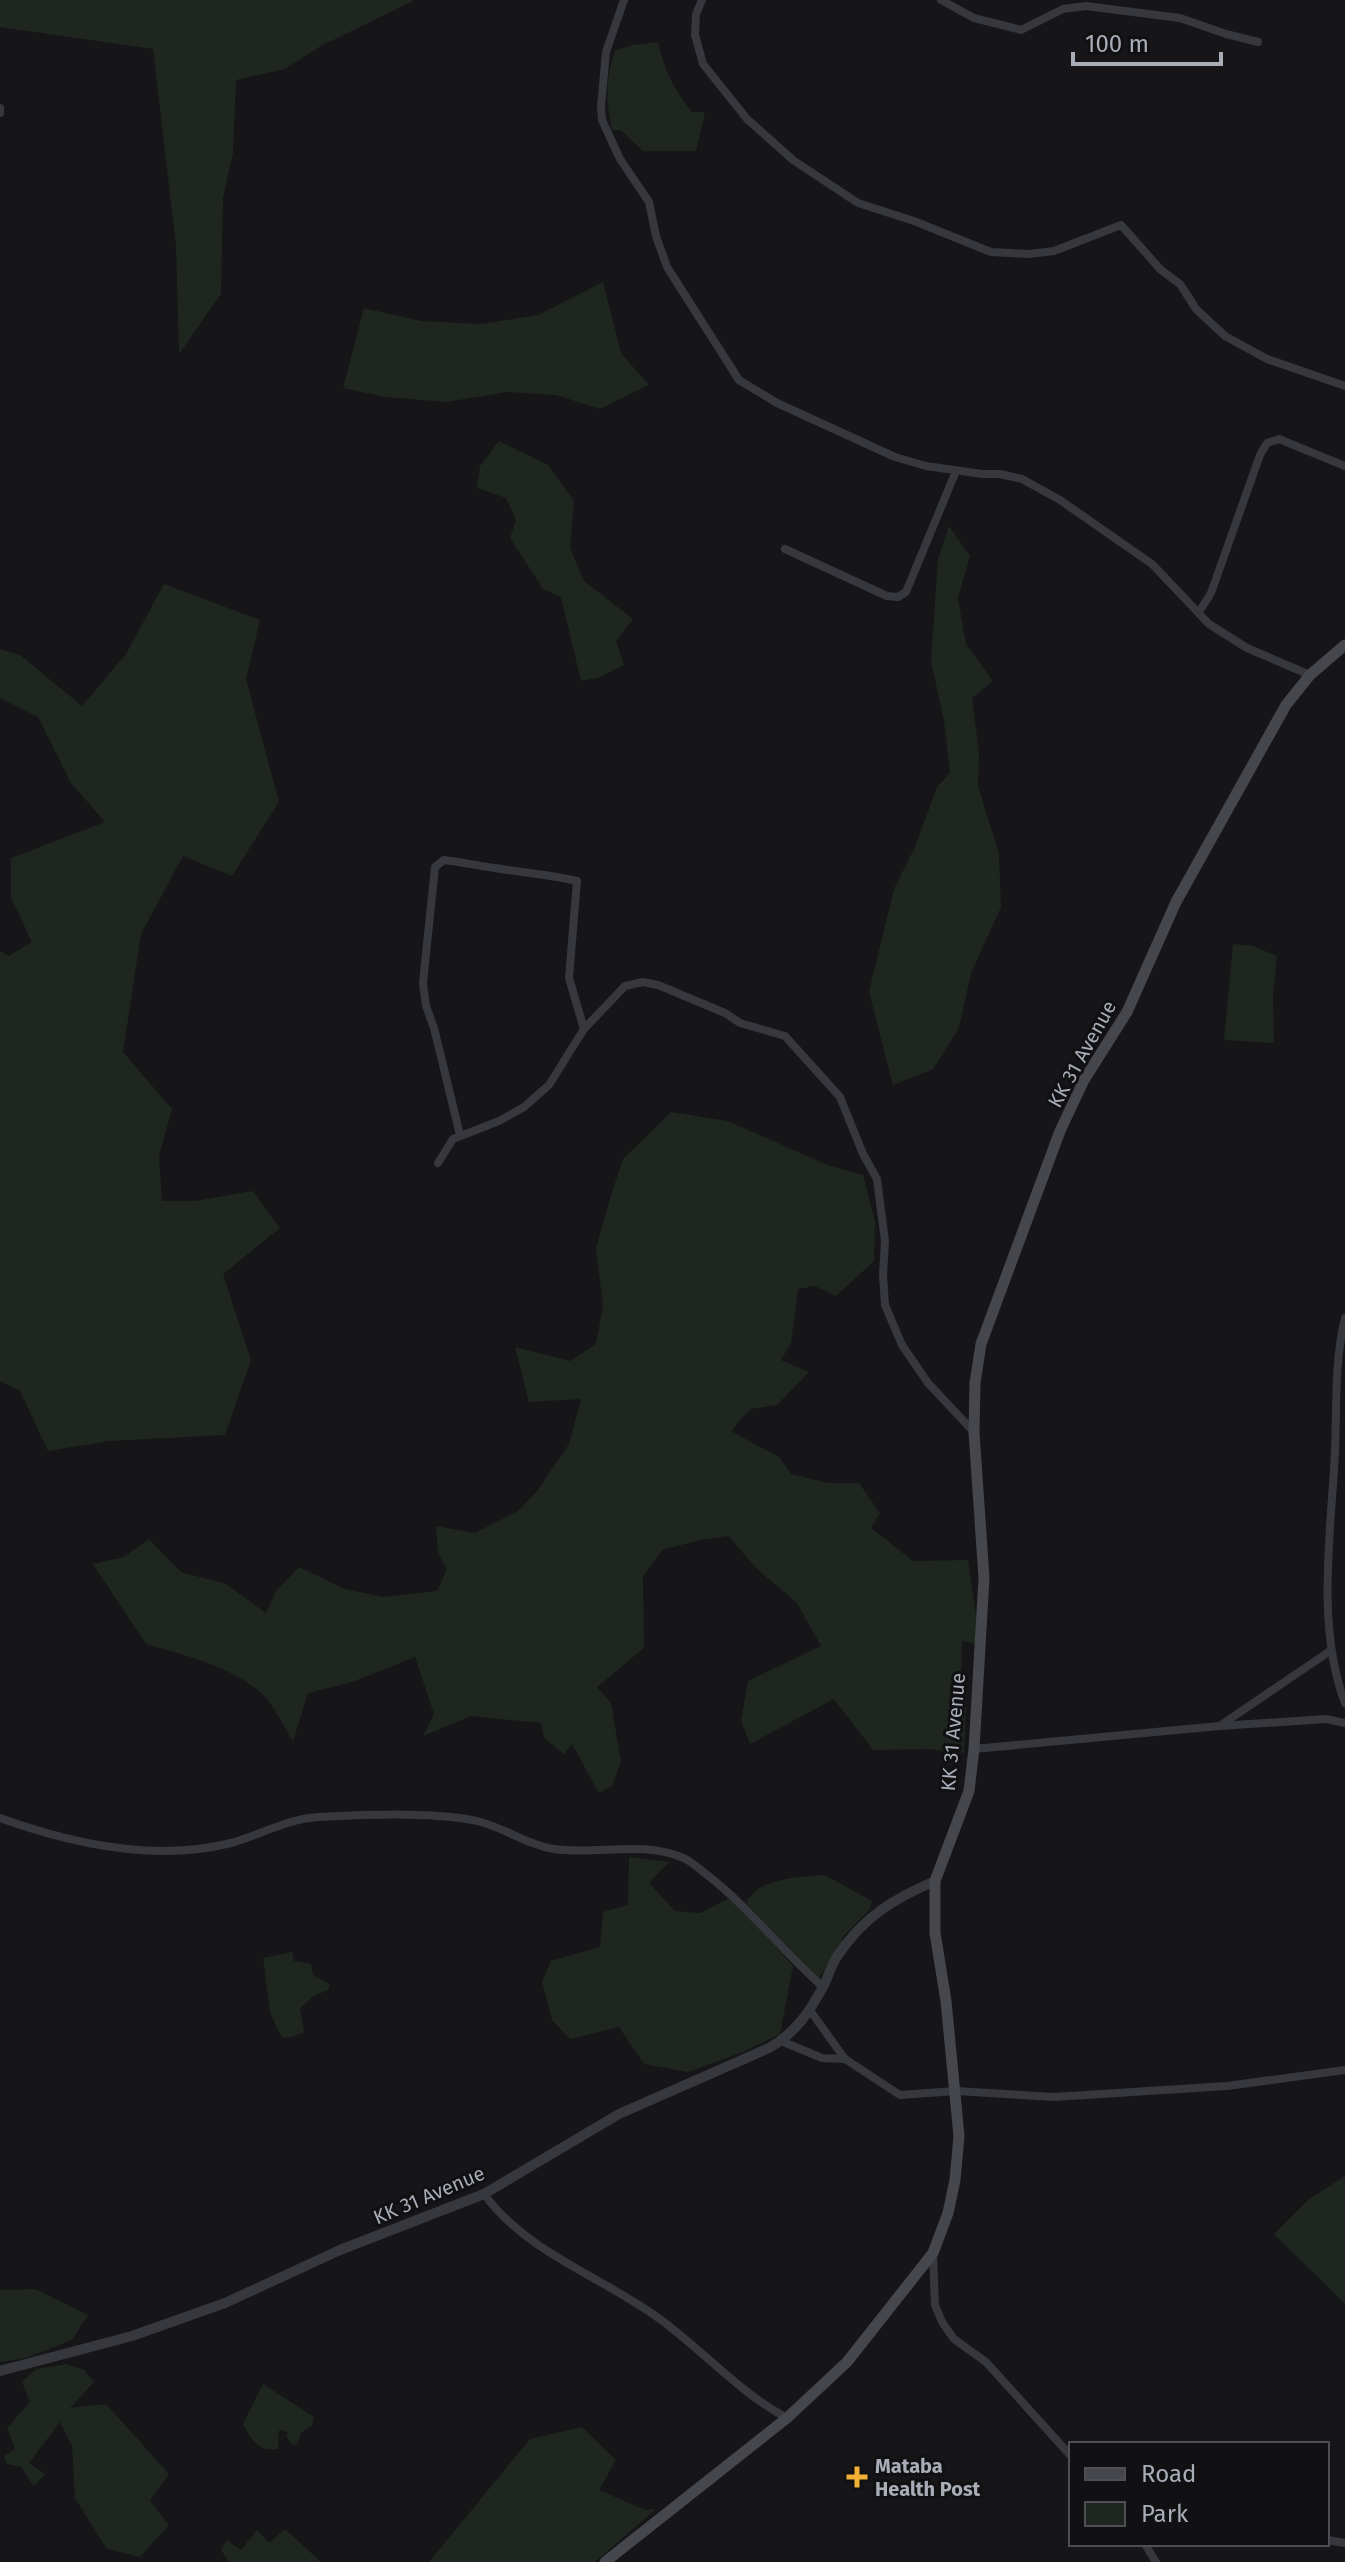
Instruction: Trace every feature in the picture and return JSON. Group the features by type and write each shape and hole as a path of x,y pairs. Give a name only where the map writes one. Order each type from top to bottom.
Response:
{"main road":[{"name":"KK 31 Avenue","path":"935,1881 969,1791 974,1749 984,1578 974,1432 975,1383 981,1344 1060,1131 1084,1080 1127,1012 1176,902 1286,705 1310,675 1345,645"},
{"path":"605,2562 787,2418 847,2362 933,2253 948,2213 959,2136 935,1933 935,1881"}],"street":[{"path":"624,0 606,52 602,120 620,159 649,202 667,267 733,372 750,387 777,403 883,452 926,466 1022,479 1060,500 1152,564 1209,624 1247,648 1310,675"},
{"path":"702,0 696,14 695,35 703,64 747,119 793,160 858,203 991,252 1029,254 1054,251 1121,225 1161,270 1180,284 1196,309 1225,336 1267,359 1345,386"},
{"path":"941,0 974,18 1021,30 1063,9 1086,6 1180,18 1258,42"},
{"path":"1201,609 1211,593 1267,443 1279,439 1345,466"},
{"path":"785,549 887,596 898,597 906,592 956,471"},
{"path":"460,1135 426,1006 423,983 435,867 444,860 465,862 548,873 577,881 569,978 584,1029"},
{"path":"438,1163 453,1139 499,1121 524,1107 549,1085 584,1029 625,986 643,982 658,985 725,1013 740,1023 785,1036 840,1097 863,1154 877,1179 885,1241 885,1305 902,1345 928,1383 974,1432"},
{"path":"1345,1318 1335,1384 1330,1533 1330,1651 1345,1703"},
{"path":"1220,1726 1330,1651"},
{"path":"974,1749 1220,1726 1326,1719 1345,1723"},
{"path":"0,1818 121,1849 165,1853 234,1842 286,1823 314,1817 426,1816 482,1822 538,1846 556,1849 669,1854 682,1857 725,1888 823,1987"},
{"name":"KK 31 Avenue","path":"0,2371 132,2336 225,2303 340,2250 484,2194 619,2114 781,2041 795,2029 809,2009 836,1958 875,1913 908,1892 935,1881"},
{"path":"809,2009 845,2059 900,2095 956,2091 1054,2097 1227,2086 1345,2070"},
{"path":"781,2041 822,2058 845,2059"},
{"path":"484,2194 516,2229 656,2316 758,2403 787,2418"},
{"path":"933,2253 935,2305 942,2322 954,2339 993,2370 1069,2454"}],"green space":[{"path":"0,0 415,0 321,46 285,69 236,80 233,153 223,198 221,294 179,354 176,246 153,49 0,27"},
{"path":"658,42 670,79 680,96 692,112 705,112 696,151 643,151 621,130 612,130 608,90 615,51"},
{"path":"603,282 621,353 649,385 600,409 556,395 508,392 446,402 385,397 343,388 364,308 421,321 481,324 538,315"},
{"path":"499,441 548,465 574,501 570,548 584,581 633,619 616,641 624,665 597,678 581,681 561,597 543,589 510,538 516,520 506,498 477,488 480,466"},
{"path":"949,526 970,556 958,598 966,644 993,681 972,698 979,753 978,786 999,854 1001,907 971,973 959,1028 933,1069 893,1085 869,992 894,889 915,847 937,787 950,773 944,721 931,661 938,559"},
{"path":"164,584 260,620 246,679 279,802 232,876 183,856 141,934 123,1052 172,1109 159,1156 162,1201 195,1201 253,1191 280,1228 223,1274 251,1360 225,1435 109,1441 48,1451 20,1391 0,1381 0,951 9,956 32,942 11,898 11,858 105,822 71,783 38,717 0,698 0,649 20,655 82,706 126,654"},
{"path":"1233,944 1253,946 1277,956 1273,995 1274,1043 1224,1040"},
{"path":"671,1112 728,1121 830,1166 863,1175 875,1221 874,1261 836,1296 815,1286 798,1289 791,1343 781,1360 809,1372 777,1405 750,1409 731,1431 779,1457 791,1474 828,1483 859,1483 880,1513 871,1528 913,1561 968,1560 980,1644 962,1641 961,1679 967,1681 964,1753 930,1749 873,1750 834,1699 750,1744 741,1721 748,1681 821,1646 797,1603 757,1569 728,1536 662,1550 643,1576 644,1648 597,1687 611,1703 621,1762 612,1786 599,1793 572,1744 564,1754 544,1738 541,1723 471,1716 423,1736 434,1714 415,1657 352,1682 308,1693 293,1741 277,1713 255,1688 210,1664 146,1644 93,1564 124,1557 149,1539 181,1572 226,1584 266,1613 276,1591 299,1567 345,1589 383,1597 437,1591 447,1569 438,1553 436,1526 475,1533 518,1511 537,1491 569,1444 581,1399 529,1402 515,1347 570,1361 596,1344 603,1306 596,1248 612,1192 623,1159"},
{"path":"629,1857 669,1862 649,1883 675,1911 700,1913 732,1897 793,1966 780,2034 743,2052 688,2072 644,2064 619,2027 570,2039 552,2020 542,1981 551,1961 600,1947 603,1912 628,1905"},
{"path":"825,1875 872,1901 870,1909 842,1938 842,1945 818,1979 746,1903 752,1894 770,1883"},
{"path":"292,1952 294,1961 311,1964 313,1975 330,1984 328,1990 314,1996 300,2008 304,2032 282,2038 270,2013 263,1958"},
{"path":"1345,2176 1345,2304 1274,2234 1308,2200"},
{"path":"35,2289 88,2315 72,2340 26,2358 0,2362 0,2290"},
{"path":"66,2364 84,2370 94,2382 70,2408 106,2404 169,2474 150,2501 169,2525 140,2557 107,2549 75,2498 72,2446 60,2422 29,2463 45,2474 34,2486 21,2467 7,2464 4,2456 15,2449 7,2428 30,2402 22,2382 36,2369"},
{"path":"263,2384 314,2417 312,2426 301,2433 297,2444 292,2445 286,2435 288,2432 279,2430 278,2449 265,2449 256,2444 246,2430 243,2424"},
{"path":"582,2427 616,2460 599,2490 645,2510 656,2509 595,2562 429,2562 530,2439"},
{"path":"285,2529 321,2562 229,2562 221,2550 227,2540 241,2550 257,2530 269,2543"}],"place":[{"name":"Mataba Health Post","path":"857,2477"}]}
